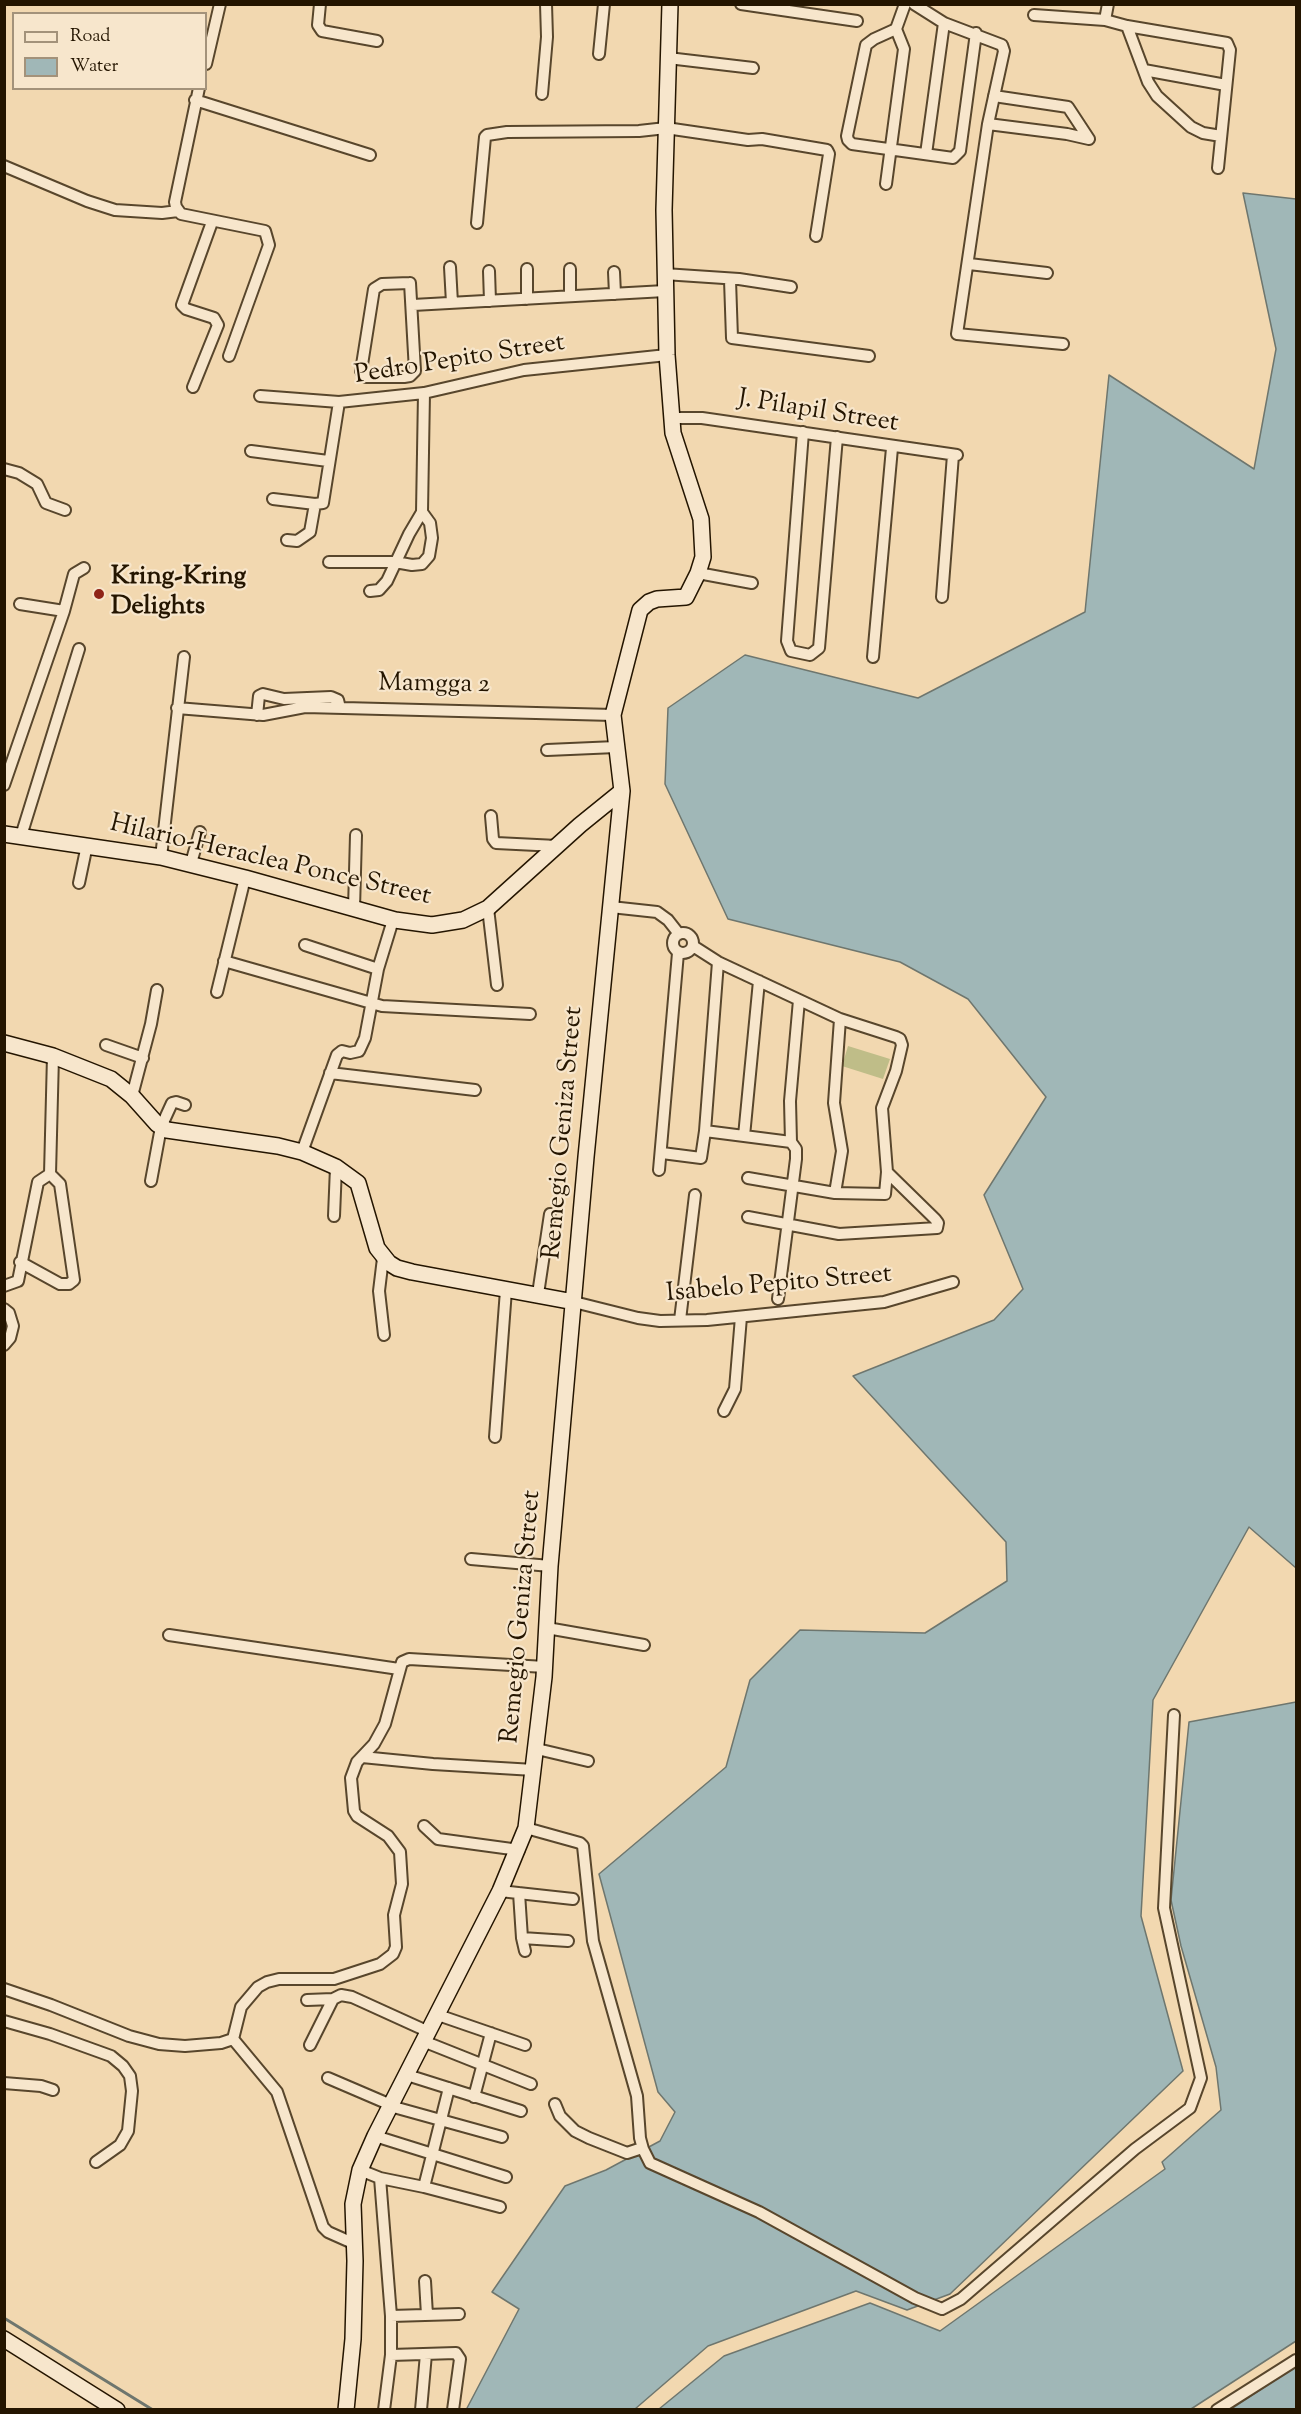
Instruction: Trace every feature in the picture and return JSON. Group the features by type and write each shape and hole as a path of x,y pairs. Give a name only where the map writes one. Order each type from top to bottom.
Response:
{"street":[{"path":"207,55 209,37 220,4"},
{"path":"320,4 318,25 322,31 377,41"},
{"path":"542,94 547,37 546,4"},
{"path":"599,54 604,4"},
{"path":"622,791 613,715 640,610 649,602 657,599 687,597 698,573 704,547 700,519 676,446 667,355 664,274 670,4"},
{"path":"741,4 857,21"},
{"path":"886,184 904,49 896,29 905,4"},
{"path":"914,4 944,23 976,33 1002,45 1004,51 988,124 957,334 1063,344"},
{"path":"1105,20 1108,4"},
{"path":"1034,15 1105,20 1127,26 1227,43 1230,50 1218,168"},
{"path":"926,154 944,23"},
{"path":"1127,26 1157,96 1176,115 1203,133 1221,136"},
{"path":"896,29 866,45 847,136 848,141 852,144 953,158 960,151 976,33"},
{"path":"668,58 753,68"},
{"path":"1144,70 1226,85"},
{"path":"229,356 270,245 265,231 212,222 178,211 175,202 197,94 370,156"},
{"path":"988,124 1066,134 1089,140 1068,107 994,96"},
{"path":"477,223 487,135 507,132 639,131 666,128 748,140 762,139 826,150 829,154 816,236"},
{"path":"4,166 87,201 115,210 162,213 178,211"},
{"path":"193,387 218,325 214,318 186,309 182,305 212,222"},
{"path":"969,264 1047,273"},
{"path":"450,267 452,303"},
{"path":"527,269 527,299"},
{"path":"570,269 570,296"},
{"path":"489,271 490,301"},
{"path":"614,272 615,294"},
{"path":"664,274 739,279 791,287"},
{"path":"730,280 732,338 869,356"},
{"path":"410,283 412,305 416,371 404,377 364,375 361,371 374,289 382,284 410,283"},
{"path":"412,305 665,291"},
{"name":"Pedro Pepito Street","path":"260,396 339,402 424,393 524,370 667,355"},
{"path":"370,591 379,590 387,581 422,512 424,393"},
{"path":"273,499 315,504 323,502 339,402"},
{"name":"J. Pilapil Street","path":"672,418 702,418 837,437 892,448 955,455 942,597"},
{"path":"803,432 787,640 791,651 810,655 819,648 837,437"},
{"path":"873,657 892,448"},
{"path":"251,451 328,461"},
{"path":"4,469 19,473 37,484 46,503 65,510"},
{"path":"287,540 297,541 310,532 315,504"},
{"path":"329,562 395,562 419,566 428,560 432,529 428,518 422,512"},
{"path":"4,785 64,611 74,574 84,568"},
{"path":"698,573 752,582"},
{"path":"20,604 64,611"},
{"path":"21,836 79,649"},
{"path":"161,857 184,657"},
{"path":"257,715 259,696 263,694 284,699 331,697 338,700 340,708"},
{"name":"Mamgga 2","path":"177,708 257,715 305,707 613,715"},
{"path":"547,750 616,747"},
{"name":"Hilario-Heraclea Ponce Street","path":"4,834 87,845 191,863 393,920 413,924 448,924 476,916 488,909 622,791"},
{"name":"Remegio Geniza Street","path":"346,2409 353,2339 355,2244 353,2204 360,2170 375,2136 500,1891 519,1850 526,1828 545,1667 550,1566 622,791"},
{"path":"491,816 493,839 496,843 557,846"},
{"path":"191,863 200,832"},
{"path":"354,909 356,836"},
{"path":"79,883 87,845"},
{"path":"217,992 245,878"},
{"path":"610,907 657,912 668,920 679,934"},
{"path":"488,909 497,985"},
{"path":"302,1152 339,1053 359,1051 365,1038 378,969 393,920"},
{"path":"659,1170 678,953 672,945 674,938 679,934 689,935 693,946 718,962 840,1019 900,1039 902,1045 896,1071 882,1108 887,1172 885,1194"},
{"path":"305,945 378,969"},
{"path":"678,953 688,952 693,946"},
{"path":"224,960 371,1004 530,1014"},
{"path":"662,1153 701,1158 718,962"},
{"path":"744,1136 759,981"},
{"path":"132,1096 143,1058 157,990"},
{"path":"778,1299 794,1185 796,1149 791,1142 790,1101 799,1000"},
{"path":"835,1193 842,1151 834,1103 840,1019"},
{"path":"4,1042 53,1056 111,1079 132,1096 161,1127 173,1131 278,1146 302,1152 336,1167 360,1187 376,1248 383,1258 397,1268 574,1302"},
{"path":"106,1045 143,1058"},
{"path":"20,1262 60,1284 69,1284 74,1280 60,1184 50,1174 53,1056"},
{"path":"330,1073 475,1090"},
{"path":"150,1181 161,1127 172,1103 185,1105"},
{"path":"705,1131 791,1142"},
{"path":"334,1216 336,1167"},
{"path":"748,1217 839,1234 937,1228 937,1221 887,1172"},
{"path":"4,1286 18,1281 20,1262 38,1182 50,1174"},
{"path":"748,1179 835,1193 908,1194"},
{"path":"680,1320 695,1195"},
{"path":"538,1294 549,1214"},
{"path":"383,1258 379,1291 384,1335"},
{"name":"Isabelo Pepito Street","path":"574,1302 638,1318 680,1320 741,1317 884,1302 952,1282"},
{"path":"495,1437 506,1290"},
{"path":"4,1309 9,1313 13,1326 4,1345"},
{"path":"724,1412 735,1389 741,1317"},
{"path":"471,1558 550,1566"},
{"path":"547,1628 644,1645"},
{"path":"169,1635 399,1669"},
{"path":"234,2039 241,2007 258,1987 267,1982 279,1979 334,1979 380,1964 393,1954 396,1947 394,1915 402,1884 400,1852 388,1836 357,1816 354,1811 351,1778 353,1770 374,1744 385,1724 402,1662 409,1659 545,1667"},
{"path":"526,1828 580,1843 583,1846 593,1941 637,2096 642,2148 650,2163 759,2212 915,2298 942,2309 961,2299 1135,2149 1190,2108 1201,2078 1164,1908 1174,1714"},
{"path":"537,1749 588,1761"},
{"path":"362,1757 534,1770"},
{"path":"424,1826 438,1839 519,1850"},
{"path":"500,1891 573,1899"},
{"path":"519,1893 525,1952"},
{"path":"522,1938 568,1941"},
{"path":"4,1989 129,2036 159,2044 185,2046 234,2039"},
{"path":"307,2000 333,1999 341,1995 352,1997 482,2066 531,2084"},
{"path":"310,2044 333,1999"},
{"path":"438,2015 525,2045"},
{"path":"4,2021 50,2034 111,2056 123,2066 130,2076 132,2091 128,2131 120,2145 96,2162"},
{"path":"474,2097 491,2033"},
{"path":"234,2039 277,2092 324,2227 328,2232 355,2244"},
{"path":"407,2075 521,2111"},
{"path":"328,2078 391,2105 441,2122 502,2137"},
{"path":"4,2083 41,2086 53,2090"},
{"path":"423,2187 449,2088"},
{"path":"555,2104 560,2116 575,2131 627,2153 642,2148"},
{"path":"375,2136 506,2177"},
{"path":"360,2170 380,2178 500,2207"},
{"path":"380,2178 391,2316 391,2355 384,2409"},
{"path":"425,2281 427,2315"},
{"path":"391,2316 459,2314"},
{"path":"4,2339 117,2409"},
{"path":"391,2355 456,2353 459,2356 453,2409"},
{"path":"421,2409 426,2354"},
{"path":"1217,2409 1296,2360"}],"shaded area":[{"path":"848,1046 890,1059 883,1079 842,1066"}],"water":[{"path":"1243,193 1296,199 1296,1568 1249,1527 1153,1700 1141,1916 1183,2071 950,2294 907,2310 856,2291 708,2346 635,2409 466,2410 519,2309 492,2292 565,2186 606,2170 660,2141 675,2112 658,2092 599,1874 726,1767 750,1680 800,1630 925,1633 1007,1581 1006,1542 853,1376 994,1320 1023,1289 984,1195 1046,1097 968,999 900,962 728,919 665,784 668,708 745,655 918,698 1085,612 1109,375 1254,469 1276,349"},
{"path":"1296,1702 1296,2341 1191,2409 659,2409 724,2356 870,2303 940,2331 1165,2169 1162,2162 1221,2110 1216,2067 1181,1946 1171,1900 1189,1722"},
{"path":"1296,2366 1296,2409 1231,2409"}],"waterway":[{"path":"4,2318 153,2410"}],"place":[{"name":"Kring-Kring Delights","path":"99,594"}]}
